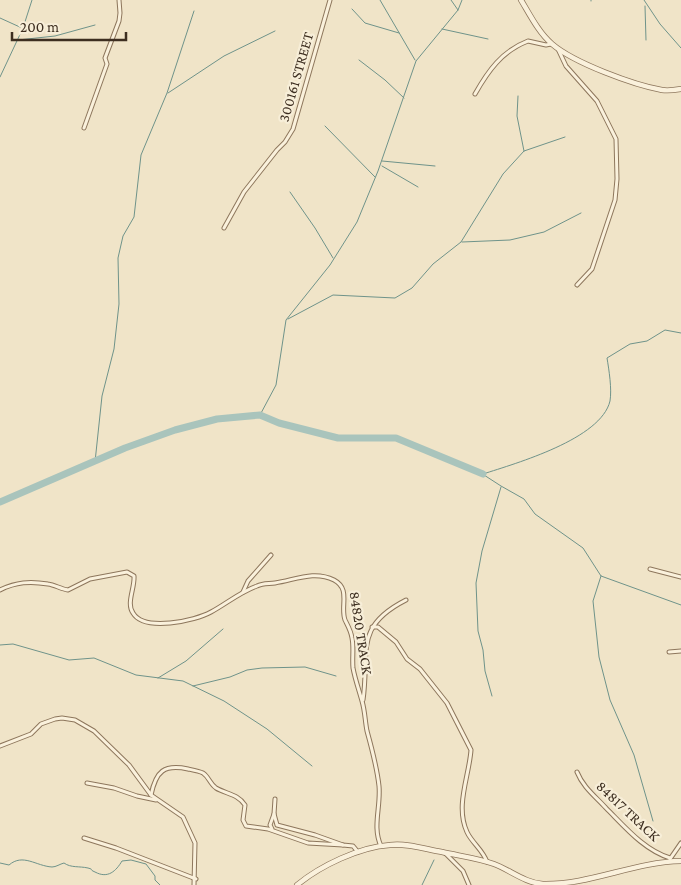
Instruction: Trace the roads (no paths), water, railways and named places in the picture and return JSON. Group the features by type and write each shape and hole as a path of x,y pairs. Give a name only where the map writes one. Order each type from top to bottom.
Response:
{"street":[{"path":"84,128 107,64 105,58 119,21 118,0"},
{"name":"300161 STREET","path":"224,228 244,192 285,142 293,129 330,0"},
{"path":"521,0 535,24 551,44 578,61 635,83 664,91 681,89"},
{"path":"475,94 490,71 506,53 528,41 546,45 551,44"},
{"path":"558,48 566,66 586,87 607,118 616,140 617,151 615,200 592,269 577,285"},
{"path":"243,592 248,581 271,555"},
{"path":"650,569 681,577"},
{"name":"84820 TRACK","path":"0,590 13,584 25,582 48,584 68,590 90,579 127,572 134,576 131,601 133,614 138,620 155,624 204,615 243,592 265,583 275,583 290,578 311,575 328,577 341,584 344,589 345,619 352,637 353,668 363,703 379,789 377,829 381,846"},
{"path":"363,703 366,640 372,627 393,607 406,600"},
{"path":"372,627 378,627 384,634 396,642 407,659 420,669 447,703 468,743 471,750 463,798 464,822 470,837 482,851 488,862"},
{"path":"669,652 681,651"},
{"path":"0,746 31,734 41,724 62,718 75,720 102,738 129,765 156,800 183,817 195,843 196,879 194,885"},
{"path":"151,795 158,777 165,770 175,766 204,774 212,785 237,797 245,805 243,820 246,826 274,831 308,843 353,846 358,852"},
{"name":"84817 TRACK","path":"577,772 587,789 631,834 669,860"},
{"path":"87,783 114,788 156,800"},
{"path":"275,799 275,822 280,827 314,834 343,845"},
{"path":"274,814 270,825 274,831"},
{"path":"84,838 116,848 196,879"},
{"path":"669,860 681,843"},
{"path":"297,885 321,868 358,852 391,844 407,845 465,856 488,862 530,882 550,884 580,881 669,860 681,862"},
{"path":"445,853 463,871 469,885"}],"waterway":[{"path":"0,77 23,28 32,0"},
{"path":"380,0 415,60"},
{"path":"451,0 458,10"},
{"path":"260,415 276,385 286,320 330,265 357,222 378,171 416,61 458,10 462,0"},
{"path":"644,0 660,24 681,48"},
{"path":"645,6 646,40"},
{"path":"352,9 365,23 399,33"},
{"path":"95,462 102,396 114,349 119,304 118,258 123,236 134,217 141,155 167,93 194,11"},
{"path":"0,18 22,28"},
{"path":"18,40 55,36 95,25"},
{"path":"442,29 488,39"},
{"path":"168,93 224,56 275,31"},
{"path":"359,60 404,98"},
{"path":"518,96 517,116 524,151"},
{"path":"325,126 375,177"},
{"path":"288,319 333,295 395,298 412,288 433,264 461,242 503,174 524,151 565,137"},
{"path":"382,161 435,166"},
{"path":"382,166 418,187"},
{"path":"290,192 333,258"},
{"path":"462,242 510,240 544,232 581,213"},
{"path":"483,474 556,448 591,427 603,415 610,401 607,358 630,344 647,341 665,330 681,333"},
{"path":"0,502 125,448 175,430 217,419 260,415 279,423 338,438 396,438 483,474"},
{"path":"484,475 524,499 535,514 583,548 601,576 681,605"},
{"path":"492,696 485,671 483,650 478,631 476,583 482,551 501,487"},
{"path":"601,576 593,601 599,657 610,700 634,755 653,821"},
{"path":"158,678 186,661 223,629"},
{"path":"0,645 13,644 69,660 94,658 136,675 183,681 224,701 267,729 312,766"},
{"path":"193,686 230,677 247,670 262,668 305,667 336,676"},
{"path":"0,863 9,865 19,860 25,860 52,867 64,863 88,868 104,875 114,871 122,861 131,860 146,864 160,885"},
{"path":"422,885 434,860"}]}
